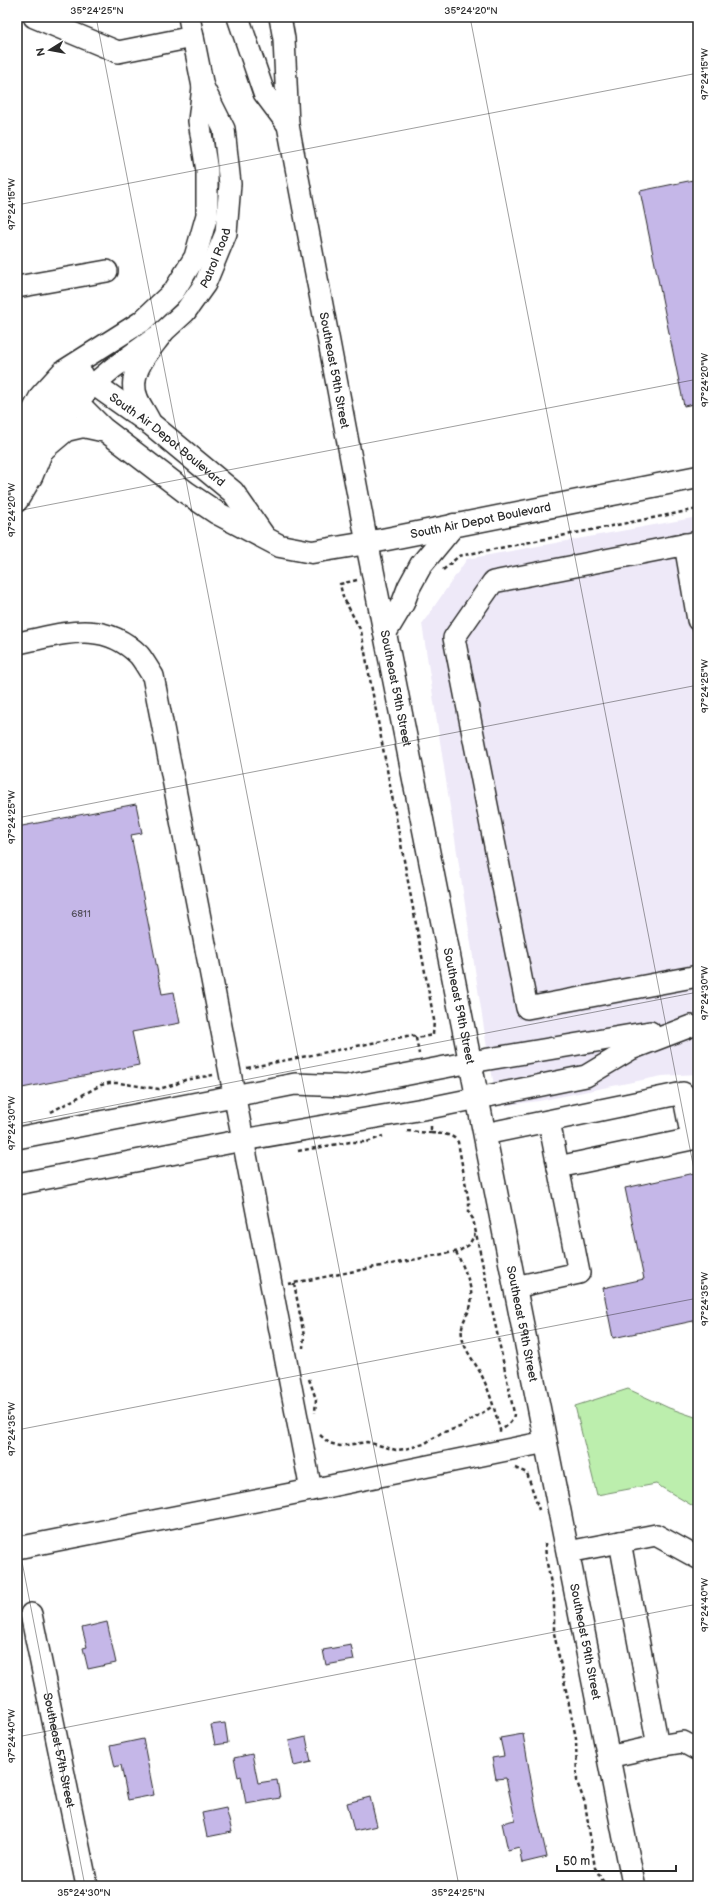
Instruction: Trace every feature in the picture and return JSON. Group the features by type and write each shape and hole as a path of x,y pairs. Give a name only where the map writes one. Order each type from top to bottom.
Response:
{"main road":[{"path":"152,425 136,398 134,380 138,364 162,334"},
{"name":"South Air Depot Boulevard","path":"81,389 152,425 233,492 265,538"},
{"path":"41,450 66,430 83,426 106,432"},
{"name":"South Air Depot Boulevard","path":"106,432 217,513 280,546 312,552 367,543 698,477"},
{"path":"385,633 403,604 409,588 421,565 454,525"},
{"name":"Southeast 59th Street","path":"367,543 634,1886"}],"street":[{"path":"34,17 118,52 193,38"},
{"name":"Patrol Road","path":"81,389 162,334 185,312 205,284 226,233 230,184 224,129 203,87 189,17"},
{"name":"Southeast 59th Street","path":"238,17 264,93 288,125"},
{"name":"Southeast 59th Street","path":"280,17 284,38 288,125 367,543"},
{"name":"Patrol Road","path":"136,324 174,291 195,257 207,215 207,172 199,121 203,87"},
{"path":"17,287 107,271"},
{"path":"17,501 32,476 41,450 52,427 81,389 124,341 136,324"},
{"path":"17,450 23,429 41,395 62,372 136,324"},
{"path":"81,389 106,432"},
{"path":"17,466 22,461 35,431 54,402 81,389"},
{"path":"698,620 692,543 493,582 454,638 527,1008 698,976"},
{"path":"17,643 80,631 94,631 115,638 139,655 153,676 311,1490"},
{"path":"17,1138 295,1084 346,1086 471,1062 695,1025"},
{"path":"17,1184 243,1140 421,1110 586,1076 631,1049 695,1025"},
{"path":"485,1134 683,1093 692,1139 558,1167"},
{"path":"515,1287 579,1273 549,1120"},
{"path":"17,1548 546,1442"},
{"path":"568,1552 656,1535 698,1558"},
{"path":"620,1542 658,1746"},
{"name":"Southeast 57th Street","path":"32,1614 87,1886"},
{"path":"608,1757 683,1742 698,1750"}],"path":[{"path":"246,1068 412,1035 416,1038"},
{"path":"49,1113 110,1083 159,1089 185,1080 219,1073"},
{"path":"402,1131 431,1133"},
{"path":"292,1151 350,1142 367,1142 386,1135"},
{"path":"283,1282 294,1283 456,1252 466,1248 476,1234"},
{"path":"456,1252 464,1271 471,1295 470,1307 463,1322 462,1336 465,1346 482,1375 500,1430"},
{"path":"294,1283 304,1336 303,1351"},
{"path":"308,1377 316,1399 315,1418"},
{"path":"318,1432 329,1443 340,1446 367,1442 386,1448 405,1449 424,1444 441,1433 460,1427 493,1406"}],"shaded area":[{"path":"698,517 698,1074 662,1076 539,1101 498,1106 487,1048 422,624 467,559"}],"green space":[{"path":"628,1389 669,1408 698,1418 698,1509 656,1484 597,1495 575,1406"}],"building":[{"path":"698,179 698,403 684,406 640,191"},
{"path":"136,804 142,833 131,835 162,994 174,992 180,1023 132,1032 139,1065 17,1089 17,827"},
{"path":"695,1173 698,1189 698,1320 613,1338 603,1288 644,1279 625,1188"},
{"path":"107,1622 116,1663 88,1669 83,1648 87,1647 82,1628"},
{"path":"351,1645 354,1660 326,1665 323,1650"},
{"path":"225,1723 228,1743 215,1745 211,1725"},
{"path":"523,1734 536,1809 547,1857 522,1863 519,1847 508,1850 502,1823 515,1820 506,1778 496,1779 492,1758 504,1756 500,1738"},
{"path":"306,1737 311,1762 294,1766 289,1741"},
{"path":"143,1739 154,1795 128,1800 121,1765 115,1767 110,1746"},
{"path":"252,1754 258,1783 277,1780 280,1798 246,1804 241,1776 238,1777 234,1758"},
{"path":"370,1797 377,1826 354,1831 347,1803"},
{"path":"226,1808 232,1832 207,1837 202,1813"}]}
